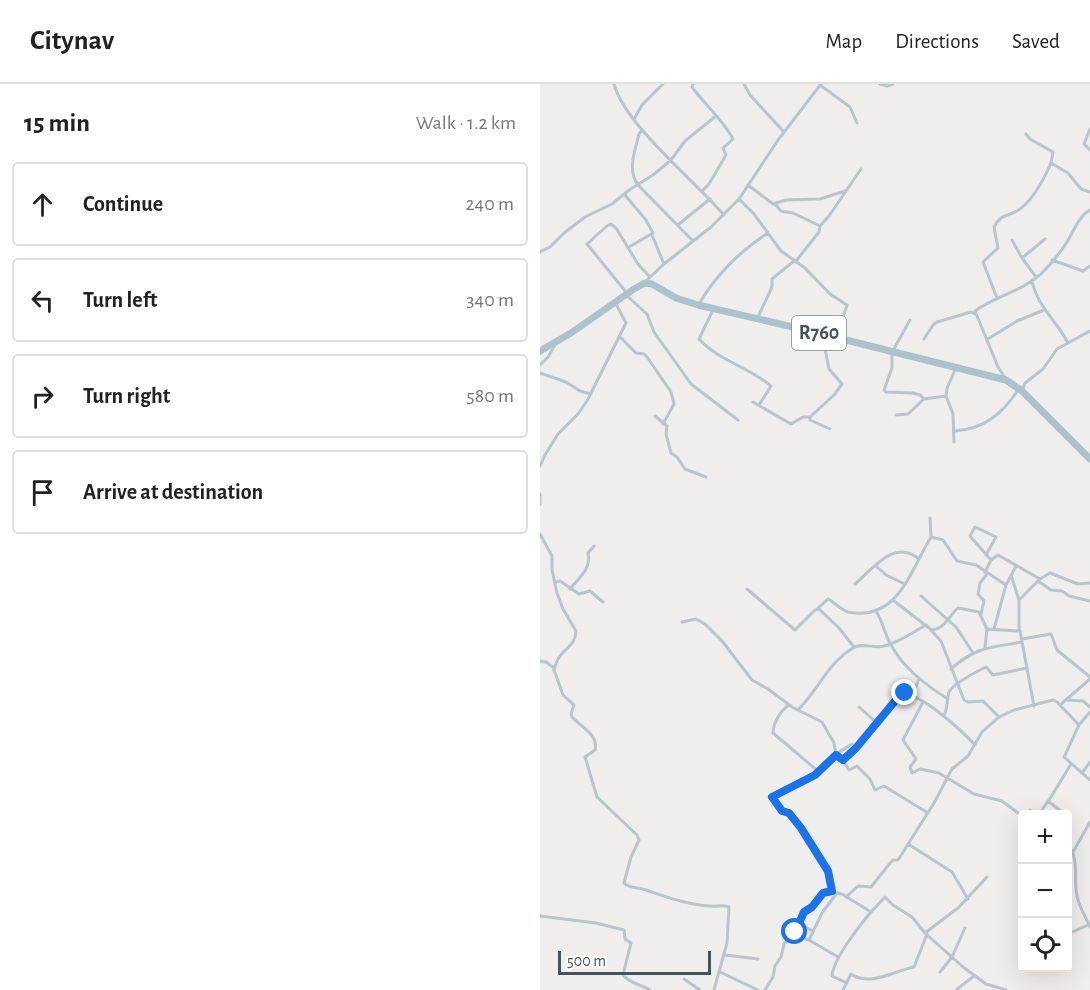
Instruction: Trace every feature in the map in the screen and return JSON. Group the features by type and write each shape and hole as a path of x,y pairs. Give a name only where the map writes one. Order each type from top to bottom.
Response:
{"main road":[{"name":"R760","path":"647,280 676,298 698,305 1006,380 1021,390 1090,459"},
{"path":"540,351 558,342 647,280"}],"street":[{"path":"614,84 618,96 642,130 724,215"},
{"path":"634,119 642,105 663,84"},
{"path":"693,84 692,87 734,139 723,148 726,155 709,184 702,191"},
{"path":"744,84 750,95 784,132"},
{"path":"880,84 887,86 892,84"},
{"path":"738,420 691,384 654,332 647,314 626,294 587,244 611,224 629,247 647,280 724,215 739,199 784,132 820,85 850,107 857,123"},
{"path":"540,252 550,248 564,233 585,217 607,207 653,175 671,160 685,141 716,116"},
{"path":"1090,129 1084,144 1090,150"},
{"path":"642,130 632,165 632,176 693,241"},
{"path":"997,298 983,262 998,248 994,227 1004,214 1018,210 1032,196 1042,183 1053,152 1030,139 1026,134"},
{"path":"1051,163 1068,173 1079,188 1090,192"},
{"path":"758,318 772,287 772,279 795,261 819,232 820,226 861,169"},
{"path":"748,184 776,204 781,211 793,213 820,226"},
{"path":"776,204 786,200 820,199 846,191"},
{"path":"625,195 653,231 652,235 664,264"},
{"path":"678,224 710,199"},
{"path":"739,199 781,251 805,268 830,294 847,305 839,329 840,339"},
{"path":"1006,380 975,314 976,309 1020,288 1034,278 1066,243 1084,214 1090,210"},
{"path":"698,305 712,282 768,233"},
{"path":"629,247 652,235"},
{"path":"1022,258 1030,254 1045,239"},
{"path":"1012,240 1034,278 1044,310 1052,316 1068,343"},
{"path":"1052,260 1083,271 1090,266"},
{"path":"540,466 558,434 578,414 591,394 620,337 626,323 615,302"},
{"path":"714,309 699,339 719,356 761,378 771,386 759,405"},
{"path":"988,339 1017,321 1044,310"},
{"path":"924,339 937,322 971,312 975,314"},
{"path":"910,320 894,353 892,368 884,391 913,393 924,399"},
{"path":"955,431 987,423 1009,403 1025,383 1043,369 1057,349 1090,331"},
{"path":"753,402 791,424 803,417 810,417 834,395 842,384 829,369 825,349 826,335"},
{"path":"620,337 636,353 647,357 671,392 674,404 663,424"},
{"path":"540,365 558,342"},
{"path":"954,442 952,408 946,396 956,368"},
{"path":"540,373 591,394"},
{"path":"896,415 908,414 924,399 946,396"},
{"path":"656,416 668,429 666,434 671,453 677,457 685,469 706,477"},
{"path":"810,417 810,420 830,429"},
{"path":"540,494 540,504"},
{"path":"747,589 795,630 828,598 846,611 876,611 894,601 905,584 931,537 930,518"},
{"path":"986,555 996,537 975,527 970,536 986,555 991,560"},
{"path":"540,534 552,554 556,591 576,631 574,641 561,654 554,668 563,695 574,705 571,716 590,732 596,745 595,750 585,757 594,792 604,805 639,838 631,857 625,885 675,900 729,907 725,955 714,990"},
{"path":"931,537 943,540 957,561 976,565 1006,585"},
{"path":"570,588 588,567 588,554 594,546"},
{"path":"855,584 893,552 909,552 919,558"},
{"path":"981,616 984,601 978,594 979,587 991,560 998,555 1051,590 1062,591 1069,596 1090,601"},
{"path":"876,566 886,575 905,584"},
{"path":"994,629 1006,585 1016,566"},
{"path":"1020,600 1039,580 1053,573 1078,584 1090,583"},
{"path":"1011,575 1020,600 1019,631 1034,706"},
{"path":"555,582 560,581 579,594 590,591 603,602"},
{"path":"921,596 960,632 973,652"},
{"path":"894,601 926,625 944,646 964,700 983,701 999,717"},
{"path":"818,608 840,628 854,647"},
{"path":"931,630 938,629 949,621 958,608 978,611 987,629 985,647"},
{"path":"876,611 890,644 919,679 948,699"},
{"path":"682,622 696,619 705,624 722,641 752,680 789,705 822,722 834,743 836,755 843,760 849,770 858,767 870,779 875,790 884,786 928,813"},
{"path":"798,710 835,662 854,647 862,645 876,648 890,644 926,625"},
{"path":"987,629 1019,631"},
{"path":"951,669 973,652 985,647 1050,633 1058,650 1090,678 1060,705"},
{"path":"540,661 554,668"},
{"path":"944,716 948,708 950,690 985,667 993,675 1027,668"},
{"path":"912,696 919,679"},
{"path":"843,760 856,748 900,695 905,693 944,716 975,744"},
{"path":"846,897 858,886 871,887 893,860 898,860 955,765 970,754 982,732 999,717 1014,710 1053,700 1079,725"},
{"path":"1065,700 1083,701 1090,707"},
{"path":"922,702 903,740 916,759 910,767 911,772 913,774 919,769 928,770 948,777 974,794 1002,801 1018,812"},
{"path":"789,705 783,710 774,726 773,733 819,772"},
{"path":"859,707 877,723"},
{"path":"1090,712 1079,725 1065,757 1090,780"},
{"path":"1084,719 1090,722"},
{"path":"832,891 829,873 801,828 789,813 782,811 772,797 819,772 836,755 852,744"},
{"path":"1082,773 1090,762"},
{"path":"1041,810 1071,764"},
{"path":"1048,801 1060,810"},
{"path":"1072,933 1090,926 1076,894 1074,878 1076,863 1073,852 1090,822"},
{"path":"908,843 952,872 968,899"},
{"path":"843,990 851,974 860,978 880,978 914,967 926,933 968,899 987,877"},
{"path":"808,940 822,913 837,892"},
{"path":"765,990 781,957 783,945 793,935 803,914 823,893 837,892 871,912"},
{"path":"847,983 832,974 838,957 885,897 912,917 926,933 974,976 986,984 1006,990"},
{"path":"540,916 596,923 624,930 625,939 631,943 623,975 630,982 640,984 650,990"},
{"path":"799,924 813,931"},
{"path":"940,972 952,957 965,928"},
{"path":"793,935 808,940 838,957"},
{"path":"725,955 758,959"},
{"path":"720,972 758,990"},
{"path":"956,990 974,976"},
{"path":"684,979 700,990"}],"route":[{"path":"795,932 804,912 812,907 823,893 832,891 831,878 801,828 788,812 782,811 772,797 812,777 836,755 843,760 856,748 900,695 905,693"}]}
